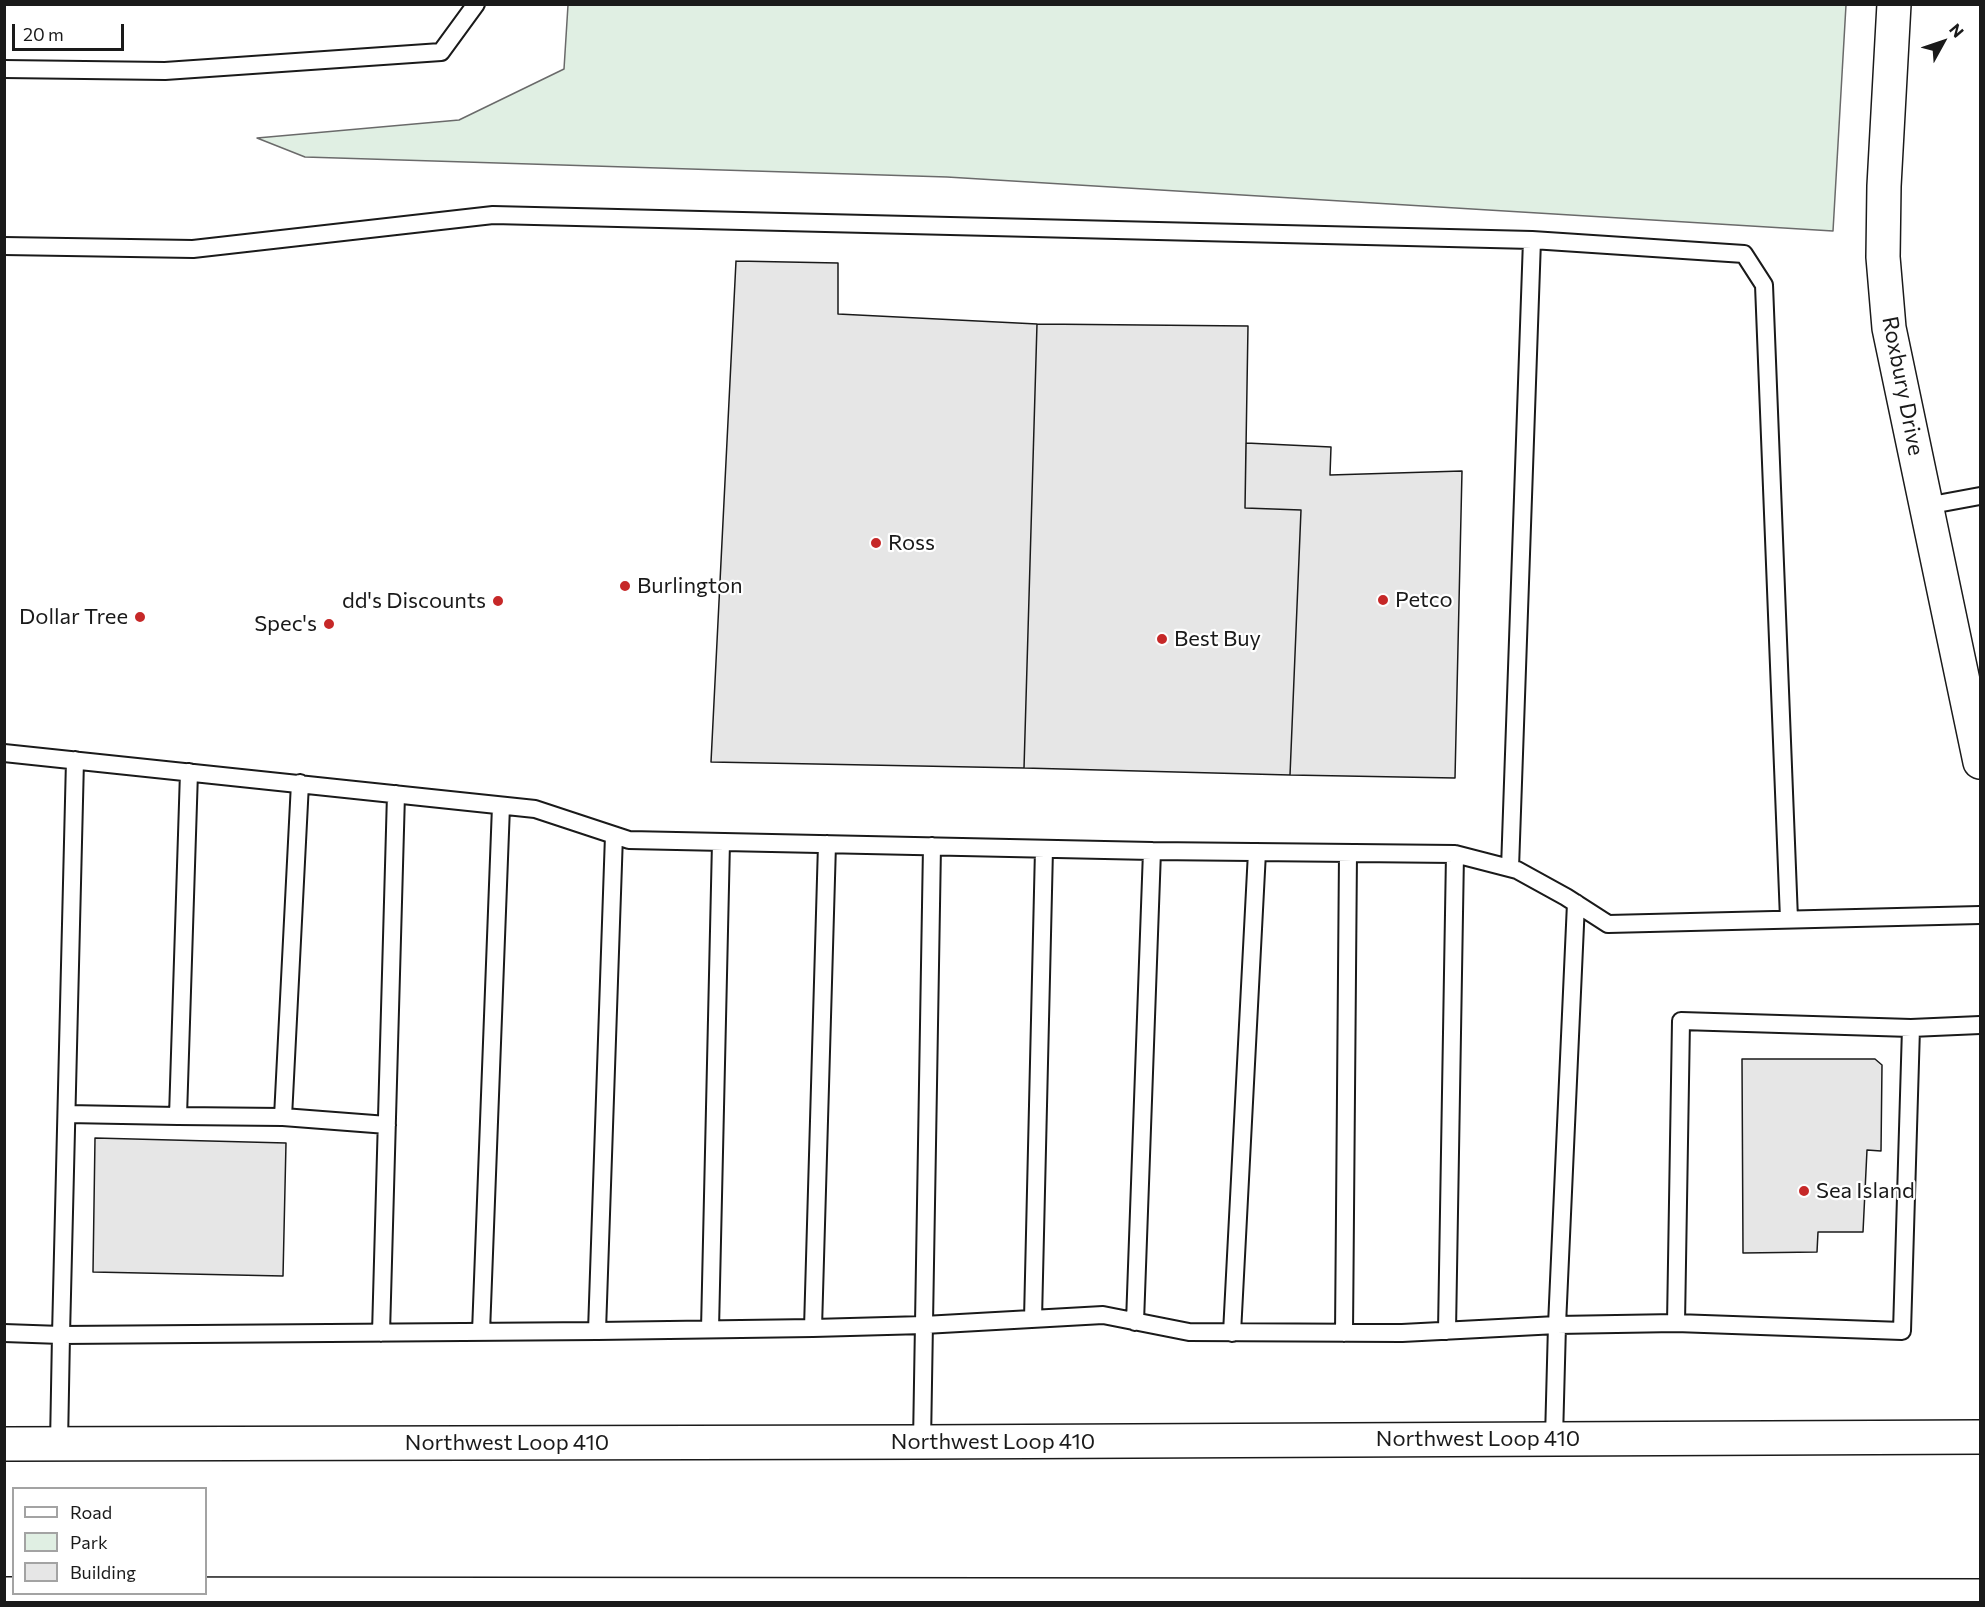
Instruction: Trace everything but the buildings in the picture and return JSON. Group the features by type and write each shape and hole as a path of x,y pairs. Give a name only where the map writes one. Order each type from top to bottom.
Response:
{"main road":[{"name":"Roxbury Drive","path":"1894,4 1884,186 1883,257 1889,328 1980,762"},
{"name":"Northwest Loop 410","path":"4,1444 1980,1437"},
{"path":"207,1594 1980,1596"}],"lane":[{"path":"4,69 165,71 441,52 476,4"},
{"path":"4,246 193,249 493,215 1532,240 1743,254 1764,285 1789,919"},
{"path":"1510,868 1532,240"},
{"path":"1926,506 1980,496"},
{"path":"4,753 535,809 629,840 1152,851 1455,854 1517,870 1608,924 1980,915"},
{"path":"59,1444 75,760"},
{"path":"178,1116 189,772"},
{"path":"283,1117 300,783"},
{"path":"381,1333 396,794"},
{"path":"481,1332 501,806"},
{"path":"597,1331 614,835"},
{"path":"710,1329 722,842"},
{"path":"813,1328 827,844"},
{"path":"922,1442 932,846"},
{"path":"1033,1319 1044,849"},
{"path":"1135,1322 1152,851"},
{"path":"1232,1333 1257,852"},
{"path":"1344,1333 1348,853"},
{"path":"1447,1331 1455,854"},
{"path":"1554,1438 1576,903"},
{"path":"1677,1323 1681,1021 1911,1028 1980,1025"},
{"path":"4,1333 61,1335 813,1328 924,1325 1103,1315 1189,1332 1232,1333 1447,1331 1557,1324 1677,1323 1902,1331 1911,1028"},
{"path":"67,1114 283,1117 387,1125"}],"green space":[{"path":"568,5 1846,5 1833,231 947,177 305,157 257,138 459,120 564,69"}],"place":[{"name":"Ross","path":"876,543"},
{"name":"Burlington","path":"625,586"},
{"name":"Petco","path":"1383,600"},
{"name":"dd's Discounts","path":"498,601"},
{"name":"Dollar Tree","path":"140,617"},
{"name":"Spec's","path":"329,624"},
{"name":"Best Buy","path":"1162,639"},
{"name":"Sea Island","path":"1804,1191"}]}
